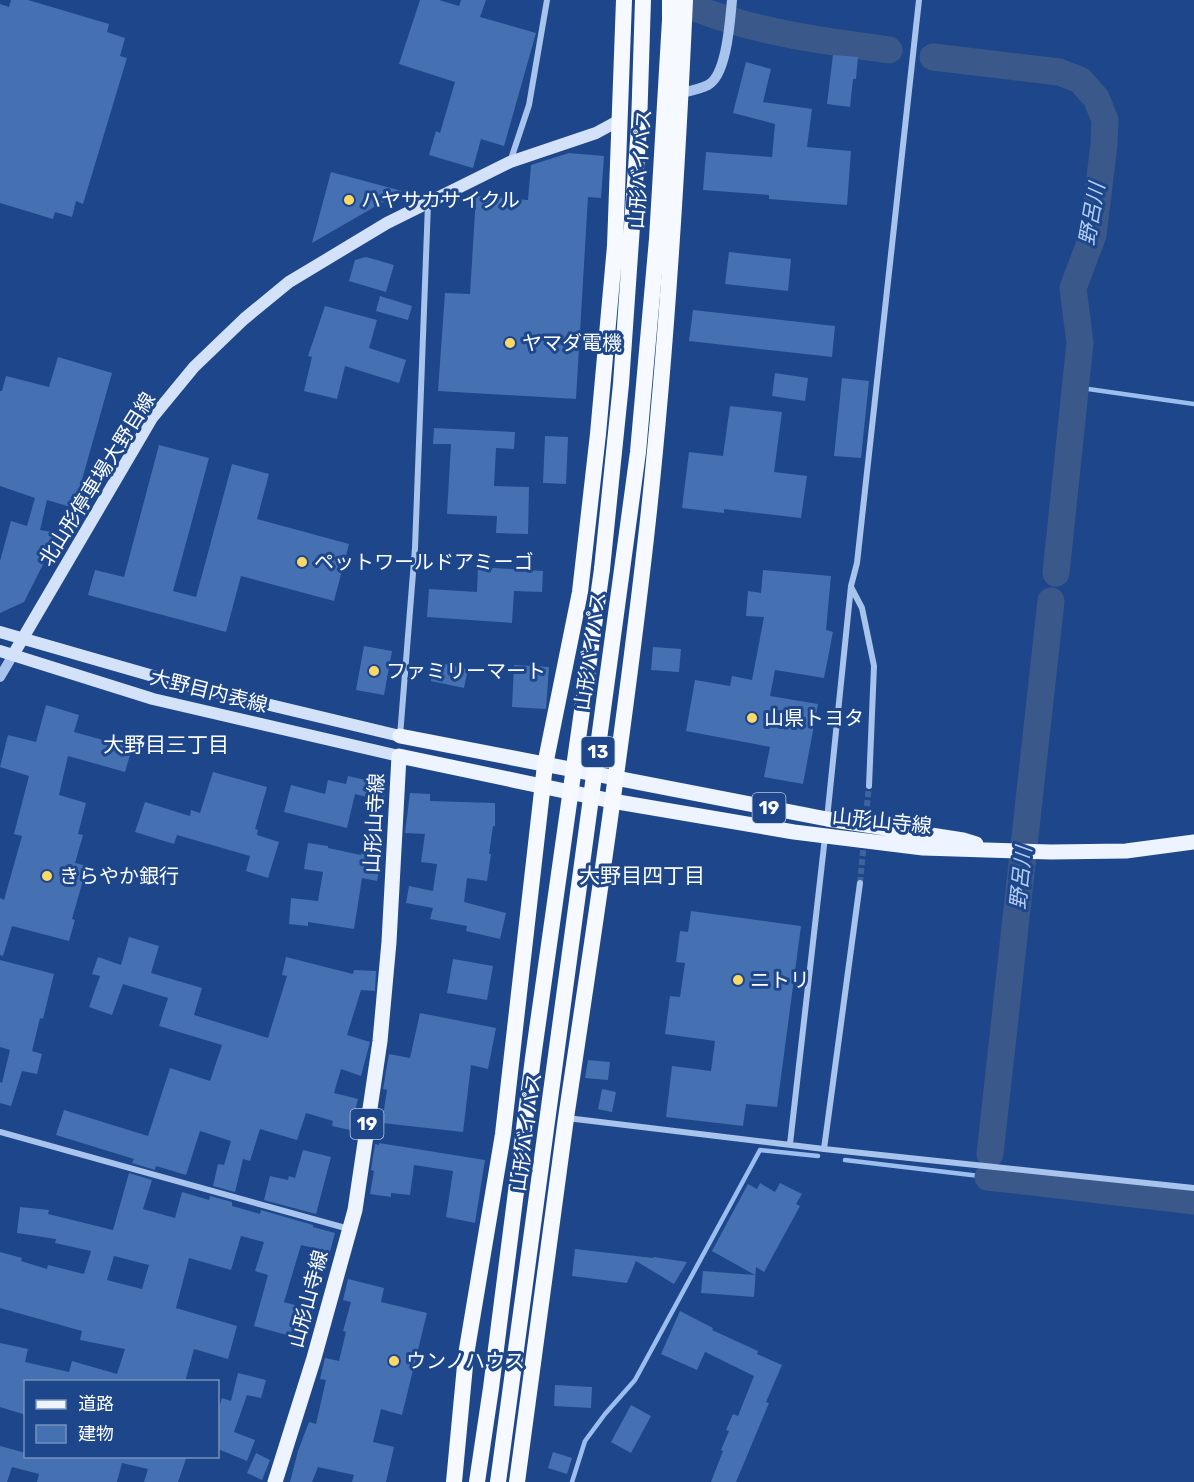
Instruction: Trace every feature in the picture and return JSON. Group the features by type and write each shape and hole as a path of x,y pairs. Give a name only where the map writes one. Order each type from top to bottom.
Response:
{"highway":[{"path":"454,1482 466,1355 503,1134 545,765 582,581 615,246 624,0"},
{"name":"山形バイパス","path":"477,1482 499,1332 533,1058 602,569 622,372 639,126 643,0"},
{"name":"山形バイパス","path":"498,1482 638,452 657,239 670,0"},
{"path":"517,1482 566,1118 616,779 649,502 664,342 685,0"}],"main road":[{"name":"北山形停車場大野目線","path":"13,655 152,418 194,366 244,319 289,282 387,223 510,162 596,134 620,120"},
{"path":"0,632 22,639"},
{"name":"大野目内表線","path":"22,639 174,682 400,736"},
{"path":"0,651 13,655"},
{"name":"大野目内表線","path":"13,655 153,699 399,756"},
{"name":"山形山寺線","path":"400,736 827,819 963,840 993,850"},
{"name":"山形山寺線","path":"275,1482 314,1358 355,1210 380,1041 389,942 399,756 612,801 825,836 923,848 1051,852 1126,851 1194,842"}],"street":[{"path":"510,162 529,105 547,0"},
{"path":"681,93 710,84 719,74 727,41 732,0"},
{"path":"827,819 851,586 857,562 919,0"},
{"path":"400,736 415,548 428,202"},
{"path":"851,586 862,608 874,666 869,786"},
{"path":"0,677 13,655"},
{"path":"790,1144 825,836"},
{"path":"824,1149 860,883"},
{"path":"566,1118 824,1149 1194,1188"},
{"path":"0,1131 349,1229"}],"building":[{"path":"11,0 28,0 109,24 107,32 125,38 120,56 127,58 83,204 76,201 72,217 55,212 53,219 0,203 0,4 9,7"},
{"path":"420,0 439,0 459,6 461,0 486,0 480,17 536,33 504,146 481,139 473,168 429,155 436,131 440,133 455,82 399,64"},
{"path":"833,55 858,57 850,107 827,104"},
{"path":"746,62 771,69 763,102 812,109 807,147 851,151 847,205 769,199 769,195 703,190 706,152 772,157 775,124 733,113"},
{"name":"ヤマダ電機","path":"569,153 604,156 601,198 588,197 576,399 438,391 445,293 470,294 476,196 528,200 531,165"},
{"path":"331,172 402,191 312,243"},
{"path":"729,252 791,259 788,291 725,284"},
{"path":"366,257 394,265 386,292 349,281 355,260"},
{"path":"380,296 412,306 408,320 376,311"},
{"path":"325,306 377,320 369,348 406,360 399,383 345,366 337,399 304,391 312,357 308,356"},
{"path":"693,310 835,326 832,357 689,341"},
{"path":"58,357 112,373 74,508 47,500 40,530 59,533 24,602 0,613 0,561 11,521 27,526 35,498 0,486 0,391 2,391 6,376 49,387"},
{"path":"775,373 808,378 805,401 772,396"},
{"path":"842,378 869,381 861,458 834,456"},
{"path":"730,406 782,412 774,472 807,476 801,518 724,509 724,513 682,508 689,452 723,456"},
{"path":"434,428 515,432 514,449 496,448 494,486 529,487 528,534 496,533 497,516 447,514 451,444 433,444"},
{"path":"545,436 568,437 566,484 543,483"},
{"path":"159,445 209,458 173,591 196,597 232,464 269,474 257,519 349,544 334,601 241,576 226,632 88,595 95,570 124,577"},
{"path":"478,567 543,571 542,592 514,591 512,623 427,617 429,589 477,592"},
{"path":"763,570 831,576 826,630 833,632 824,678 775,670 770,696 818,704 803,784 764,777 770,747 686,731 695,680 730,686 732,676 752,680 764,617 746,616 748,591 761,593"},
{"name":"ファミリーマート","path":"364,646 392,651 384,695 356,690"},
{"path":"653,647 681,649 679,672 651,670"},
{"path":"435,662 468,669 464,688 431,681"},
{"path":"514,665 549,667 546,709 512,707"},
{"path":"46,705 79,715 74,732 132,748 125,772 68,756 59,795 86,803 78,834 83,835 75,863 87,866 72,919 75,920 69,941 12,926 3,956 0,955 0,898 4,900 22,836 14,834 29,776 0,767 8,735 36,742"},
{"path":"213,772 267,787 255,829 258,830 257,835 279,842 268,878 246,871 250,856 177,835 174,844 135,832 145,802 190,816 191,810 200,813"},
{"path":"348,776 387,785 383,801 355,794 347,828 284,812 291,785 325,794 328,780 346,784"},
{"path":"410,793 430,794 430,801 495,803 495,826 493,826 487,881 467,878 464,902 506,913 500,939 466,931 467,926 430,919 433,908 406,903 409,886 433,891 437,864 421,862 425,834 405,833"},
{"path":"308,843 361,855 362,850 383,853 377,881 362,878 354,929 308,922 308,926 289,924 291,898 318,901 323,872 304,869"},
{"name":"ニトリ","path":"691,911 801,926 777,1107 746,1104 743,1126 666,1117 672,1066 711,1071 715,1041 665,1034 670,996 680,997 685,963 676,962 680,931 688,932"},
{"path":"129,937 159,946 151,973 202,988 194,1015 268,1038 287,976 282,975 286,957 353,974 354,970 376,971 375,991 361,990 347,1035 370,1042 361,1076 341,1069 334,1093 358,1099 350,1130 332,1126 333,1121 306,1113 297,1140 260,1129 250,1161 243,1159 235,1192 213,1186 218,1164 224,1165 231,1141 200,1131 186,1175 156,1166 155,1170 132,1163 134,1159 56,1135 64,1110 148,1136 170,1068 210,1081 222,1045 159,1026 168,998 123,984 112,1015 89,1007 100,976 92,974 98,957 121,965"},
{"path":"453,959 493,966 487,1000 447,993"},
{"path":"0,960 54,974 32,1051 42,1054 37,1074 22,1071 11,1106 0,1103 0,1082 2,1083 10,1050 0,1047"},
{"path":"420,1013 496,1028 488,1069 471,1065 463,1132 382,1123 387,1090 383,1089 389,1054 410,1058"},
{"path":"588,1060 610,1062 608,1080 585,1078"},
{"path":"602,1089 616,1092 612,1112 598,1109"},
{"path":"379,1143 485,1160 475,1223 446,1217 453,1171 414,1165 410,1195 391,1193 391,1197 370,1194 375,1144 379,1145"},
{"path":"303,1150 331,1157 316,1214 264,1200 270,1176 288,1180 289,1176 295,1178"},
{"path":"129,1173 152,1180 143,1209 175,1218 182,1192 209,1200 210,1196 232,1202 232,1206 260,1214 261,1210 335,1233 330,1252 301,1245 284,1302 313,1310 305,1340 254,1326 268,1275 255,1271 264,1242 241,1236 231,1270 189,1258 176,1308 237,1326 228,1359 194,1349 186,1380 24,1380 24,1414 0,1407 0,1343 28,1349 25,1362 69,1372 72,1361 117,1374 125,1349 80,1340 82,1331 0,1308 0,1252 22,1258 21,1261 47,1269 48,1265 84,1274 91,1251 55,1243 56,1239 17,1233 20,1207 49,1210 48,1214 113,1230","holes":["114,1256 149,1265 142,1289 107,1280"]},
{"path":"760,1183 775,1192 780,1183 802,1194 796,1204 800,1206 764,1272 756,1267 754,1297 701,1293 703,1271 755,1275 712,1251 748,1184 757,1189"},
{"path":"575,1249 687,1262 674,1284 636,1261 627,1283 572,1276"},
{"path":"348,1279 384,1288 381,1302 427,1313 402,1415 381,1409 373,1442 394,1447 386,1482 352,1482 354,1475 318,1467 312,1482 290,1482 309,1422 316,1424 326,1380 320,1379 325,1358 339,1361 346,1332 343,1331 351,1302 343,1300"},
{"path":"680,1311 713,1328 712,1330 758,1351 757,1354 782,1365 766,1402 769,1403 736,1482 711,1482 729,1431 726,1430 733,1414 738,1416 754,1376 705,1352 697,1370 661,1354"},
{"path":"238,1373 266,1380 261,1398 247,1395 234,1432 255,1440 247,1461 219,1449 219,1408 222,1398 231,1401"},
{"path":"555,1385 592,1387 591,1408 554,1406"},
{"path":"631,1405 651,1416 631,1453 611,1442"},
{"path":"0,1446 24,1452 24,1458 186,1458 178,1482 144,1482 148,1469 122,1463 117,1482 37,1482 39,1474 12,1467 7,1482 0,1482"},
{"path":"553,1452 572,1458 567,1474 548,1468"},
{"path":"256,1453 270,1460 262,1480 247,1473"}],"waterway":[{"name":"野呂川","path":"700,10 769,30 889,50"},
{"name":"野呂川","path":"933,57 1059,72 1080,80 1096,98 1105,120 1093,235 1073,288 1080,343 1056,573"},
{"path":"1074,387 1194,404"},
{"name":"野呂川","path":"990,1154 1051,601"},
{"path":"572,1482 585,1441 635,1380 760,1150 818,1156"},
{"path":"845,1160 988,1177"},
{"name":"野呂川","path":"988,1177 1194,1201"}],"tunnel":[{"path":"865,824 869,786"},
{"path":"860,883 864,841"}],"place":[{"name":"ハヤサカサイクル","path":"349,200"},
{"name":"ヤマダ電機","path":"510,343"},
{"name":"ペットワールドアミーゴ","path":"302,562"},
{"name":"ファミリーマート","path":"374,671"},
{"name":"山県トヨタ","path":"752,718"},
{"name":"きらやか銀行","path":"47,876"},
{"name":"ニトリ","path":"738,980"},
{"name":"ウンノハウス","path":"394,1361"}],"district":[{"name":"大野目三丁目","path":"166,745"},
{"name":"大野目四丁目","path":"642,876"}]}
